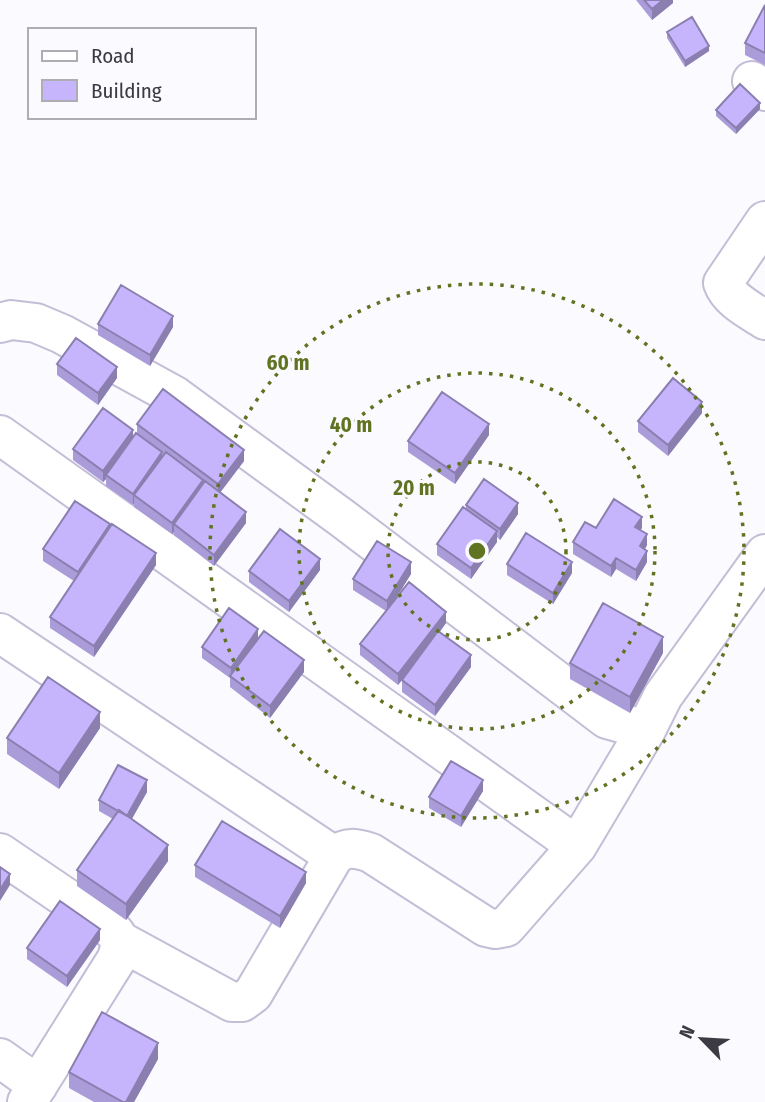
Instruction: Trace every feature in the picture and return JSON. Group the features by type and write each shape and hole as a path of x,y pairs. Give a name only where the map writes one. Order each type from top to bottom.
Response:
{"street":[{"path":"765,221 723,283 726,291 736,300 765,320"},
{"path":"0,323 11,320 36,323 62,334 175,396 342,517 607,719 646,730"},
{"path":"0,435 578,846"},
{"path":"120,941 232,1002 242,1002 253,994 334,856 344,849 354,848 371,853 486,927 506,927 578,846 663,696 765,554"},
{"path":"0,633 334,856"},
{"path":"0,853 109,927 120,941 116,960 30,1098 0,1058"}],"building":[{"path":"644,0 663,0 652,9"},
{"path":"765,5 765,53 745,43"},
{"path":"692,17 709,46 685,61 667,32"},
{"path":"740,84 760,103 736,128 716,110"},
{"path":"121,285 173,316 150,355 98,324"},
{"path":"76,338 117,367 98,393 57,364"},
{"path":"673,378 702,402 668,445 638,421"},
{"path":"163,389 244,450 218,484 137,424"},
{"path":"442,392 489,424 455,473 408,441"},
{"path":"103,408 133,430 103,471 73,449"},
{"path":"136,433 162,452 133,494 106,475"},
{"path":"166,452 203,480 172,523 134,495"},
{"path":"484,479 518,503 500,529 466,505"},
{"path":"205,481 246,512 214,555 174,524"},
{"path":"614,499 642,517 635,527 647,534 640,546 647,551 636,570 616,558 611,566 573,542 585,522 596,528"},
{"path":"75,501 110,524 78,572 43,549"},
{"path":"463,507 497,531 471,568 437,544"},
{"path":"112,524 156,553 94,646 50,617"},
{"path":"280,529 320,559 289,601 249,571"},
{"path":"526,533 572,562 553,593 507,564"},
{"path":"377,541 411,562 387,601 353,579"},
{"path":"409,582 446,612 398,674 360,644"},
{"path":"603,603 663,637 630,697 570,663"},
{"path":"229,608 258,629 231,668 202,647"},
{"path":"264,631 304,660 270,706 230,676"},
{"path":"438,631 471,655 435,705 402,680"},
{"path":"48,677 100,712 59,773 7,738"},
{"path":"451,761 483,780 461,816 429,797"},
{"path":"118,765 147,780 127,816 99,800"},
{"path":"119,810 168,845 126,904 77,870"},
{"path":"222,821 306,872 280,916 195,865"},
{"path":"0,867 10,874 0,890"},
{"path":"60,901 100,929 67,976 27,948"},
{"path":"102,1012 158,1043 126,1102 69,1072"}]}
